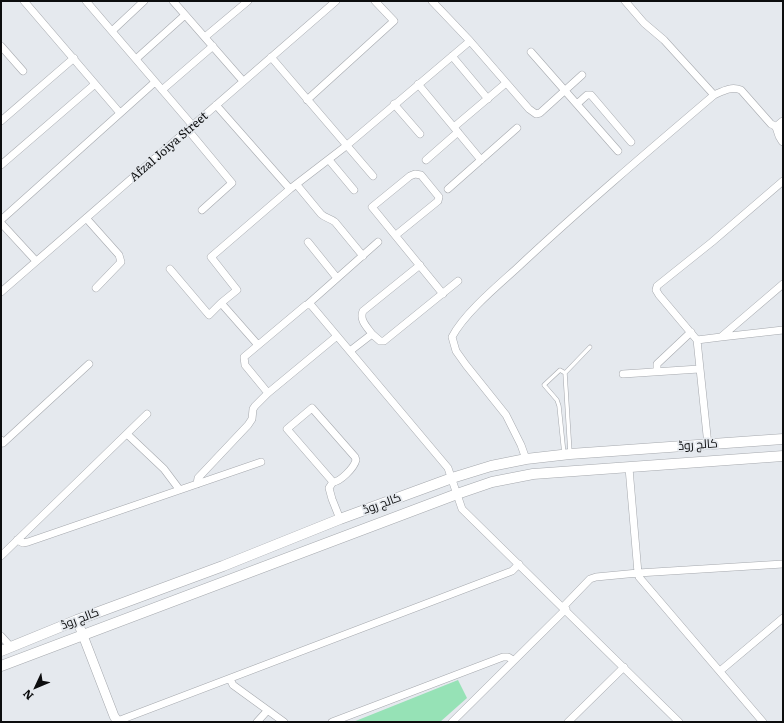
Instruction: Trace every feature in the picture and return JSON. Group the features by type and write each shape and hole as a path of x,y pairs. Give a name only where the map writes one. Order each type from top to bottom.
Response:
{"main road":[{"name":"کالج روڈ","path":"1,651 77,620 223,566 340,519 452,478 492,466 526,459 568,454 643,450 783,439"},
{"path":"643,450 644,467"},
{"name":"کالج روڈ","path":"1,666 492,482 523,475 783,456"}],"street":[{"path":"24,1 120,113"},
{"path":"86,1 162,90 232,184 202,210"},
{"path":"112,31 144,1"},
{"path":"173,1 243,81"},
{"path":"205,37 248,1"},
{"name":"Afzal Joiya Street","path":"1,292 336,1"},
{"path":"307,100 394,21 375,1"},
{"path":"432,1 470,41 529,109 536,114 540,113 582,75"},
{"path":"625,1 644,22 664,40 714,95"},
{"path":"136,59 185,15"},
{"path":"170,269 209,315 236,290 211,256 290,189 298,185 346,146 470,41"},
{"path":"1,46 23,71"},
{"path":"162,90 213,46"},
{"path":"531,52 618,151"},
{"path":"452,56 488,99"},
{"path":"271,57 373,176"},
{"path":"3,117 74,58"},
{"path":"1,220 155,82"},
{"path":"426,160 506,83"},
{"path":"1,165 96,84"},
{"path":"418,84 482,160"},
{"path":"526,459 521,445 506,415 456,351 452,337 455,330 480,302 548,238 714,95 728,89 736,88 741,90 771,124 780,125 780,136 783,141"},
{"path":"577,104 587,95 590,95 631,142"},
{"path":"394,104 420,134"},
{"path":"216,105 290,189"},
{"path":"448,189 517,128"},
{"path":"329,160 354,190"},
{"path":"396,235 438,201 440,197 421,175 416,174 410,176 372,206 443,294"},
{"path":"708,445 697,340 659,295 656,290 657,286 712,242 783,181"},
{"path":"298,185 324,218 332,219 363,256"},
{"path":"86,218 119,255 121,262 96,288"},
{"path":"1,223 36,261"},
{"path":"308,242 337,278"},
{"path":"268,393 244,363 244,357 308,304 378,242"},
{"path":"420,265 363,311 361,315 362,320 372,334 380,341 384,341 458,281"},
{"path":"721,337 783,284"},
{"path":"222,303 258,345"},
{"path":"308,304 314,307 448,468 462,509 679,722"},
{"path":"697,340 783,330"},
{"path":"657,371 657,364 691,332"},
{"path":"350,352 372,334"},
{"path":"197,484 198,478 248,425 252,419 253,409 255,406 268,393 337,336"},
{"path":"2,442 89,364"},
{"path":"623,374 699,369"},
{"path":"333,482 287,429 312,408 356,460 353,468 337,482 333,482 329,488 340,519"},
{"path":"1,556 147,414"},
{"path":"127,434 164,469 179,489"},
{"path":"17,540 24,543 28,542 261,462"},
{"path":"629,468 638,573 642,581 764,722"},
{"path":"77,620 117,722 512,571 519,564"},
{"path":"452,722 564,608 590,579 596,577 638,573 783,564"},
{"path":"720,671 783,618"},
{"path":"1,636 11,647"},
{"path":"332,722 504,657 508,656 513,660"},
{"path":"568,722 624,667"},
{"path":"230,679 233,685 284,722"},
{"path":"257,722 267,711"}],"lane":[{"path":"568,454 565,373 590,347"},
{"path":"565,373 560,370 544,385 557,400 568,454"}],"green space":[{"path":"458,680 467,698 440,722 353,722"}]}
